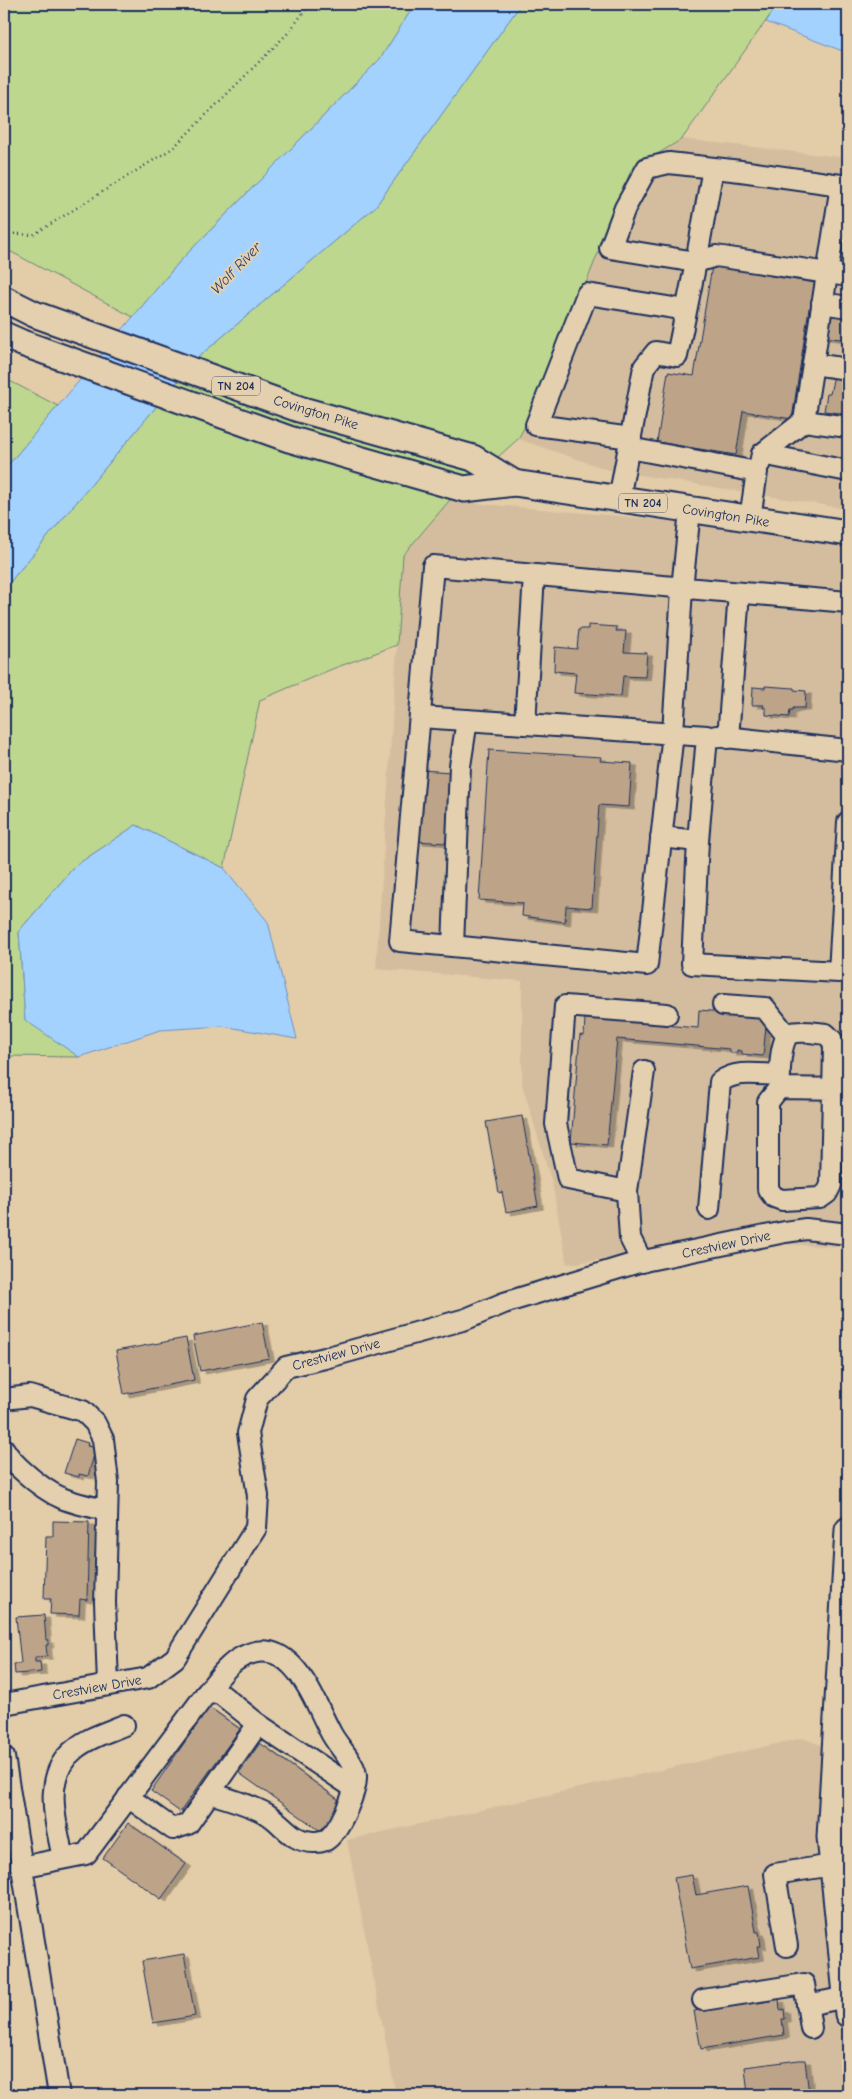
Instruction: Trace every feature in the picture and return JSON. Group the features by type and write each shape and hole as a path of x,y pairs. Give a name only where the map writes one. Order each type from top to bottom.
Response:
{"main road":[{"name":"Covington Pike","path":"4,300 34,314 299,409 473,458 514,483"},
{"name":"Covington Pike","path":"4,335 31,347 289,439 464,489 514,483 848,534"},
{"path":"847,2005 830,1837 848,1530"}],"street":[{"path":"750,518 760,463 804,421 827,272 845,185 669,164 647,168 625,208 610,248 696,262 716,256 827,272 848,276"},
{"path":"619,499 644,367 656,352 677,356 713,168"},
{"path":"686,310 587,294 536,425 630,443 760,463 848,471"},
{"path":"822,303 848,307"},
{"path":"813,364 848,369"},
{"path":"804,421 848,428"},
{"path":"690,510 682,589 673,733 647,965 400,941 433,566 682,589 848,602"},
{"path":"525,724 534,575"},
{"path":"728,738 739,593"},
{"path":"420,717 673,733 848,750"},
{"path":"453,946 460,766 467,720"},
{"path":"707,736 698,841 692,964 839,972 848,822"},
{"path":"661,837 698,841"},
{"path":"723,1004 765,1008 787,1036"},
{"path":"627,1191 568,1180 556,1124 565,1006 667,1014"},
{"path":"793,1032 826,1034 832,1040 834,1047 840,1089 831,1185 827,1193 820,1198 782,1200 774,1197 768,1189 768,1102 780,1082 783,1043 787,1036 793,1032"},
{"path":"642,1262 630,1238 627,1191 644,1071"},
{"path":"709,1209 720,1082 727,1076 736,1074 780,1082 840,1089"},
{"name":"Crestview Drive","path":"4,1704 148,1678 175,1658 256,1528 258,1496 248,1432 257,1399 286,1367 466,1319 504,1302 642,1262 806,1229 848,1234"},
{"path":"4,1399 30,1396 83,1411 95,1423 103,1439 108,1482 105,1602 108,1685"},
{"path":"4,1449 15,1464 49,1493 64,1500 106,1510"},
{"path":"21,1867 86,1854 224,1672 242,1657 262,1652 283,1657 299,1674 313,1696 331,1734 353,1766 356,1775 354,1788 346,1810 326,1840 316,1842 302,1841 290,1835 269,1816 248,1805 210,1793"},
{"path":"205,1695 218,1692 258,1724 354,1788"},
{"path":"128,1797 173,1829 188,1824 258,1724"},
{"path":"63,1858 54,1806 57,1775 62,1762 74,1749 88,1740 124,1725"},
{"path":"4,1757 59,2095"},
{"path":"787,1946 775,1874 833,1865"},
{"path":"703,2000 804,1984 811,2028"},
{"path":"807,2004 847,2005"}],"path":[{"path":"4,233 33,235 173,148 288,33 310,4"}],"shaded area":[{"path":"682,139 848,158 848,509 609,470 518,439 542,394 631,170"},
{"path":"449,501 848,536 848,1216 846,1247 739,1242 567,1264 552,1183 522,1084 522,981 376,969 403,555"},
{"path":"803,1738 848,1756 848,2095 396,2095 347,1840"}],"green space":[{"path":"4,4 415,4 380,59 181,260 133,317 4,248"},
{"path":"521,4 778,4 682,139 631,170 542,394 518,439 449,501 403,555 397,645 332,669 260,700 224,868 136,825 75,866 19,931 25,1019 79,1057 4,1056 4,589 196,359 375,207"},
{"path":"4,378 58,406 4,470"}],"water":[{"name":"Wolf River","path":"415,4 521,4 375,207 196,359 4,589 4,470 181,260 380,59"},
{"path":"778,4 848,4 848,53 766,22"},
{"path":"136,825 224,868 268,922 297,1039 223,1026 160,1030 79,1057 25,1020 19,931 75,866"}],"building":[{"path":"712,266 763,274 764,266 773,267 771,276 816,283 812,308 809,308 792,419 743,411 736,455 657,442 668,372 694,376"},
{"path":"827,315 848,318 848,340 824,337"},
{"path":"834,375 848,378 848,414 824,411 827,394 830,394"},
{"path":"588,625 617,627 616,631 626,631 624,652 647,653 645,677 623,676 621,696 574,693 576,673 554,671 555,647 577,649 579,629 588,629"},
{"path":"765,686 794,688 794,690 806,691 805,708 793,708 793,710 790,710 789,717 766,715 766,708 763,708 764,705 752,705 753,687 765,688"},
{"path":"489,750 601,757 600,761 632,763 629,807 599,805 592,908 566,906 565,922 522,916 523,903 479,900"},
{"path":"422,770 451,772 446,843 417,841"},
{"path":"699,1010 767,1016 763,1056 742,1054 742,1051 737,1050 737,1053 730,1053 730,1049 617,1039 607,1145 571,1142 580,1035 584,1036 585,1018 698,1028"},
{"path":"522,1116 538,1206 506,1212 502,1192 499,1193 486,1122"},
{"path":"262,1322 269,1358 200,1371 193,1336"},
{"path":"186,1338 194,1380 124,1394 116,1351"},
{"path":"75,1439 88,1443 87,1446 96,1448 88,1476 79,1474 79,1477 64,1473"},
{"path":"53,1521 89,1522 87,1600 80,1599 79,1615 50,1614 51,1599 44,1599 46,1536 53,1536"},
{"path":"44,1615 46,1640 48,1640 48,1645 46,1645 47,1656 35,1657 35,1662 40,1662 41,1672 15,1674 14,1664 21,1663 16,1617"},
{"path":"209,1707 240,1729 180,1812 151,1791"},
{"path":"260,1743 343,1803 322,1832 239,1773"},
{"path":"128,1823 186,1864 161,1899 103,1858"},
{"path":"692,1875 696,1895 748,1886 756,1932 759,1932 761,1946 757,1946 759,1957 690,1969 674,1878"},
{"path":"184,1954 195,2016 153,2023 142,1961"},
{"path":"779,1999 780,2010 784,2009 785,2019 782,2019 784,2035 701,2049 694,2011 757,2000 758,2003"},
{"path":"805,2060 809,2095 748,2095 745,2067"}]}
